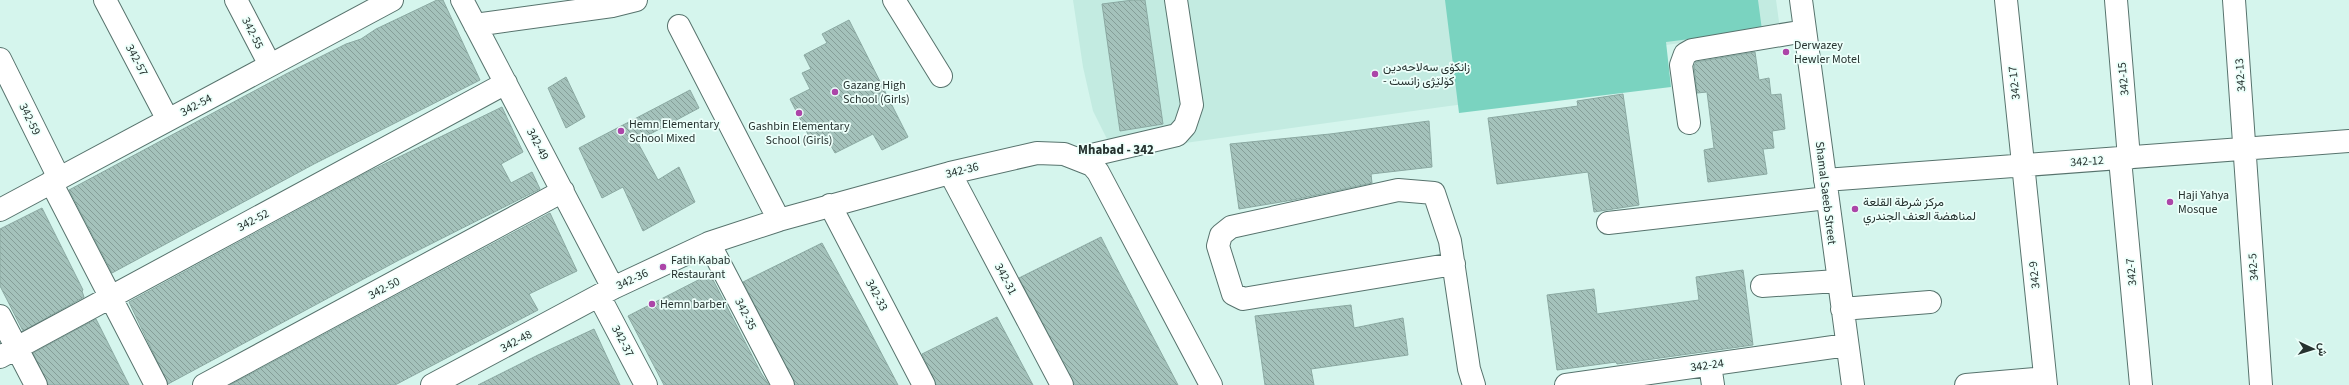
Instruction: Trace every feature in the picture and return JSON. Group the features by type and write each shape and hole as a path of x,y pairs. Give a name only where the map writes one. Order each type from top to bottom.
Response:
{"street":[{"name":"342-57","path":"105,0 168,120"},
{"name":"342-55","path":"236,0 270,65"},
{"name":"342-54","path":"0,210 392,0"},
{"name":"342-49","path":"462,0 563,191 606,292"},
{"path":"475,25 636,0"},
{"path":"894,0 941,76"},
{"path":"1079,158 1177,135 1185,126 1192,105 1176,0"},
{"name":"Shamal Saeeb Street","path":"1801,0 1837,281 1853,385"},
{"name":"342-17","path":"2006,0 2023,166"},
{"name":"342-15","path":"2116,0 2125,158"},
{"name":"342-13","path":"2234,0 2246,149"},
{"path":"679,26 779,220"},
{"path":"1689,123 1681,65 1682,57 1688,52 1805,31"},
{"name":"342-59","path":"0,59 110,297 156,385"},
{"name":"342-52","path":"8,352 506,83"},
{"name":"342-12","path":"1608,223 1826,189 2023,166 2349,142"},
{"name":"342-5","path":"2246,149 2261,385"},
{"name":"342-36","path":"606,292 710,242 779,220 950,173 1037,153 1052,152 1079,158 1092,165 1098,172 1112,195 1211,385"},
{"name":"342-7","path":"2125,158 2141,385"},
{"name":"342-9","path":"2023,166 2046,382"},
{"name":"342-31","path":"950,173 1062,385"},
{"path":"1454,264 1243,299 1233,294 1218,246 1221,235 1231,227 1398,190 1434,193 1450,241 1454,264 1469,369 1474,385"},
{"name":"342-50","path":"204,385 563,191"},
{"name":"342-33","path":"830,205 924,385"},
{"name":"342-35","path":"710,242 783,385"},
{"path":"1762,286 1837,281"},
{"name":"342-48","path":"432,385 606,292"},
{"name":"342-37","path":"606,292 646,385"},
{"path":"1842,308 1930,302"},
{"path":"0,316 8,352 36,385"},
{"name":"342-24","path":"1566,385 1712,375 1847,345"},
{"path":"1966,385 2046,382"}],"shaded area":[{"name":"زانکۆی سەلاحەدین - کۆلێژی زانست","path":"1073,0 1776,0 1780,29 1666,45 1665,81 1449,106 1114,153 1093,111 1083,67"}],"green space":[{"path":"1445,0 1758,0 1762,30 1666,42 1671,87 1459,113"}],"building":[{"path":"437,0 443,0 480,80 314,164 112,273 69,190 286,74 346,44 361,39 376,29"},
{"path":"1145,0 1163,124 1120,131 1102,4"},
{"path":"849,20 908,137 882,150 873,134 835,153 826,137 813,144 790,99 810,89 802,73 811,69 804,55 827,43 822,34"},
{"path":"1755,52 1759,80 1769,78 1771,95 1781,94 1785,129 1772,131 1774,148 1763,149 1767,174 1708,182 1704,150 1714,148 1707,92 1697,93 1694,66 1696,62"},
{"path":"566,77 585,117 566,128 548,88"},
{"path":"690,90 699,108 637,141 658,180 679,167 695,202 643,231 623,187 602,198 579,148"},
{"path":"1623,94 1639,205 1594,212 1588,172 1497,184 1488,118 1578,106 1577,101"},
{"path":"502,107 523,152 501,164 511,183 532,172 540,189 399,260 168,384 129,302 368,172"},
{"path":"1429,121 1432,167 1371,174 1372,183 1293,200 1239,209 1230,144 1330,134"},
{"path":"42,208 83,290 84,297 23,331 0,286 0,229"},
{"path":"550,213 577,271 529,294 538,310 395,385 230,385"},
{"path":"1101,237 1178,385 1075,385 1019,278"},
{"path":"822,243 898,385 795,385 743,282"},
{"path":"1743,270 1753,345 1617,364 1616,362 1557,370 1547,295 1594,289 1597,314 1699,300 1696,277"},
{"path":"710,274 761,373 769,385 664,385 628,316"},
{"path":"1351,305 1354,328 1403,318 1408,355 1311,369 1314,385 1265,385 1255,316"},
{"path":"997,317 1033,385 936,385 922,354"},
{"path":"96,319 129,385 48,385 33,353"},
{"path":"594,329 620,385 478,385 538,355"}],"place":[{"name":"Derwazey Hewler Motel","path":"1786,52"},
{"name":"زانکۆی سەلاحەدین - کۆلێژی زانست","path":"1375,74"},
{"name":"Gazang High School (Girls)","path":"835,92"},
{"name":"Gashbin Elementary School (Girls)","path":"799,113"},
{"name":"Hemn Elementary School Mixed","path":"621,131"},
{"name":"Haji Yahya Mosque","path":"2170,202"},
{"name":"مركز شرطة القلعة لمناهضة العنف الجندري","path":"1855,209"},
{"name":"Fatih Kabab Restaurant","path":"663,267"},
{"name":"Hemn barber","path":"652,304"}],"district":[{"name":"Mhabad - 342","path":"1116,149"}]}
